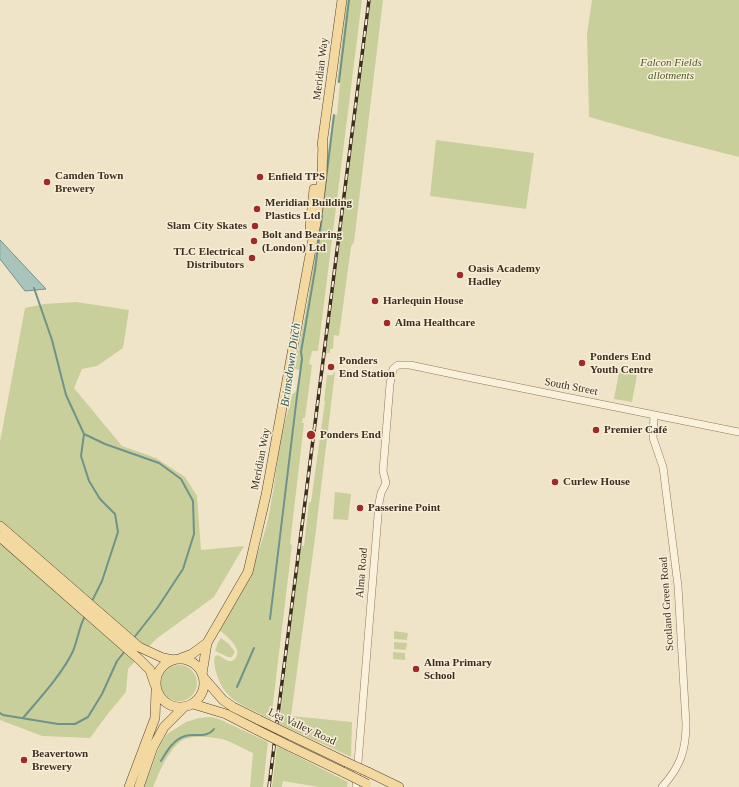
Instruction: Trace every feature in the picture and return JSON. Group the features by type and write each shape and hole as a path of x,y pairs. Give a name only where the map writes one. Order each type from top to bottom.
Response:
{"main road":[{"name":"Meridian Way","path":"203,676 207,643 248,572 268,487 307,270 314,192 323,141 342,0"},
{"path":"0,526 70,593"},
{"path":"0,537 70,593 136,650 150,670 160,697 168,705 180,708 193,704 199,698 204,686 203,676 194,663 188,660 163,658 136,650"},
{"name":"Meridian Way","path":"176,659 192,654 207,643"},
{"path":"129,787 155,718 158,672 165,664 176,659"},
{"name":"Lea Valley Road","path":"203,676 222,700 233,707 399,787"},
{"name":"Lea Valley Road","path":"193,704 226,714 370,785"},
{"path":"139,787 153,746 164,727 184,707"}],"street":[{"name":"South Street","path":"398,365 410,365 477,380 739,432"},
{"name":"Alma Road","path":"356,787 379,510 381,493 386,483 382,471 390,384 393,369 398,365"},
{"name":"Scotland Green Road","path":"654,415 653,438 663,466 678,586 686,724 685,747 682,758 677,768 662,787"}],"green space":[{"path":"347,0 362,0 318,351 312,351 309,364 312,365 305,418 303,418 302,423 304,423 290,544 292,545 271,720 237,702 225,691 216,672 214,660 215,656 218,655 228,661 232,661 236,657 237,649 234,644 219,630 244,587 262,541 270,509 282,434 292,395 296,391 300,370 295,369 308,299 333,115 337,115 340,83 337,82"},
{"path":"371,0 383,0 354,242 351,247 339,336 334,335 333,349 330,349 330,353 327,353 325,360"},
{"name":"Falcon Fields allotments","path":"592,0 739,0 739,157 589,117 587,34"},
{"path":"436,140 534,153 526,209 430,196"},
{"path":"76,302 129,310 123,348 97,366 82,369 74,388 122,446 156,458 185,477 197,496 201,550 244,546 214,597 156,639 128,669 126,692 90,738 42,736 0,720 0,442 25,308 44,304"},
{"path":"334,372 315,538 291,716 352,722 351,757 279,724 301,546 304,546 309,502 311,502 325,401 327,375 333,375"},
{"path":"619,372 637,375 632,402 614,399"},
{"path":"335,492 351,494 348,520 333,519"},
{"path":"394,631 408,633 407,640 394,639"},
{"path":"221,638 229,644 235,652 232,657 228,657 215,651"},
{"path":"394,642 407,643 406,650 394,649"},
{"path":"393,652 405,653 405,660 393,659"},
{"path":"179,665 189,668 194,673 197,683 194,693 189,698 179,701 169,698 164,693 161,683 164,673 169,668"},
{"path":"211,717 219,719 268,742 263,787 250,787 253,753 225,740 200,737 185,739 180,742 170,753 158,774 153,787 144,787 160,745 167,734 186,722 199,718"},
{"path":"277,746 348,782 347,787 319,787 283,781 282,787 272,787"}],"water":[{"path":"0,240 46,289 25,291 0,259"}],"waterway":[{"name":"Brimsdown Ditch","path":"339,82 349,0"},
{"name":"Brimsdown Ditch","path":"322,212 334,115"},
{"name":"Brimsdown Ditch","path":"270,619 302,359 301,352 315,270 322,216"},
{"path":"34,288 52,340 66,395 84,434 105,444 159,463 181,479 193,501 194,534 183,569 158,607 133,639"},
{"path":"84,434 81,456 89,481 100,499 115,514 118,532 102,581 91,603"},
{"path":"23,718 50,686 69,659 75,647 81,624 85,616"},
{"name":"Brimsdown Ditch","path":"237,687 254,648"},
{"path":"0,713 3,715 58,724 75,724 88,717 102,694 117,661 125,651"},
{"name":"Brimsdown Ditch","path":"161,761 177,740 189,735 208,734 214,729"}],"railway":[{"path":"269,787 369,0"}],"place":[{"name":"Enfield TPS","path":"260,177"},
{"name":"Camden Town Brewery","path":"47,182"},
{"name":"Meridian Building Plastics Ltd","path":"257,209"},
{"name":"Slam City Skates","path":"255,226"},
{"name":"Bolt and Bearing (London) Ltd","path":"254,241"},
{"name":"TLC Electrical Distributors","path":"252,258"},
{"name":"Oasis Academy Hadley","path":"460,275"},
{"name":"Harlequin House","path":"375,301"},
{"name":"Alma Healthcare","path":"387,323"},
{"name":"Ponders End Youth Centre","path":"582,363"},
{"name":"Ponders End Station","path":"331,367"},
{"name":"Premier Café","path":"596,430"},
{"name":"Ponders End","path":"311,435"},
{"name":"Curlew House","path":"555,482"},
{"name":"Passerine Point","path":"360,508"},
{"name":"Alma Primary School","path":"416,669"},
{"name":"Beavertown Brewery","path":"24,760"}]}
